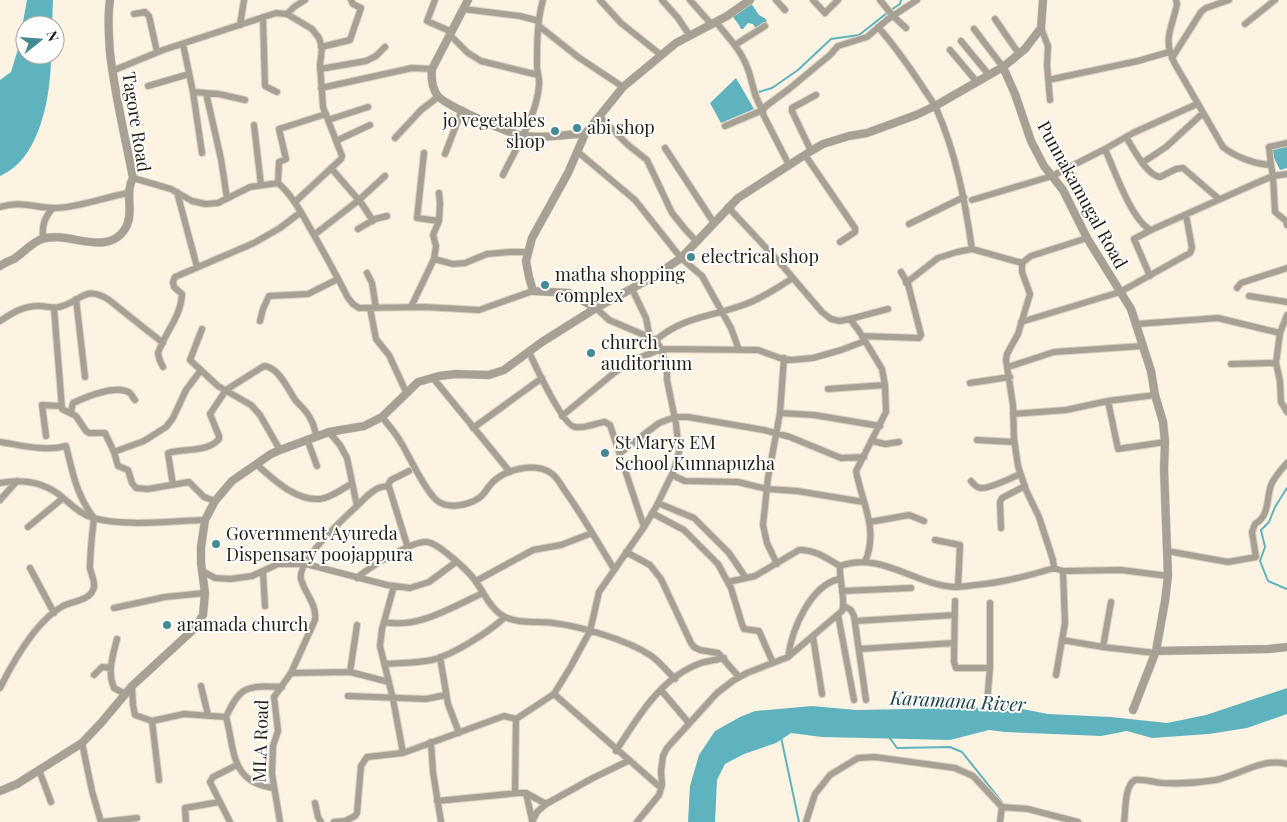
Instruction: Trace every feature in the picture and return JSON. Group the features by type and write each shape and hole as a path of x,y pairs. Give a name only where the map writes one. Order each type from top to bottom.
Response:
{"street":[{"name":"Tagore Road","path":"43,239 58,238 96,242 118,238 130,219 128,193 129,184 133,178 118,111 112,71 107,17 110,0"},
{"path":"240,25 244,0"},
{"path":"287,14 305,0"},
{"path":"321,47 350,40 361,8 353,4 351,0"},
{"path":"435,0 427,21 451,34 468,53 481,61 538,75"},
{"path":"468,0 432,69 431,76 438,97 490,125 523,136 585,134"},
{"path":"503,175 523,136 537,96 539,84 537,41 543,0"},
{"path":"600,0 622,23 662,55"},
{"path":"662,0 678,18 690,36"},
{"path":"690,0 735,45 747,66 756,98 763,110 763,114 789,165"},
{"path":"533,291 526,261 532,238 568,173 585,134 623,88 676,43 714,23 750,0"},
{"path":"776,0 785,10"},
{"path":"813,0 826,13 838,0"},
{"path":"880,0 906,28"},
{"path":"725,126 763,110 830,55 838,46 867,37 893,16 918,0"},
{"path":"1043,0 1041,28 1048,46 1050,100"},
{"path":"1176,0 1176,9 1168,43 1170,55 1197,104 1222,147 1251,161 1271,165"},
{"path":"1048,80 1170,55 1201,12 1206,8 1229,0"},
{"path":"1245,24 1274,0"},
{"path":"463,9 520,16 539,24 578,57 623,88"},
{"path":"134,14 148,13 157,52"},
{"path":"112,71 157,52 276,13 287,14 312,29 321,47 321,88 327,117 342,156 295,202"},
{"path":"263,17 265,86 277,92"},
{"path":"995,20 1019,54"},
{"path":"735,45 765,26"},
{"path":"878,27 896,47 935,106 949,141 964,197 972,249"},
{"path":"0,791 17,784 82,743 101,724 132,686 195,628 203,615 205,593 201,547 205,520 215,500 232,481 280,450 316,435 364,426 382,417 418,382 456,374 489,375 504,370 596,308 632,289 681,258 738,198 789,165 823,144 876,130 935,106 1003,67 1025,49 1041,28"},
{"path":"974,29 1003,67"},
{"path":"961,41 989,75"},
{"path":"183,44 193,92 202,154"},
{"path":"320,69 366,61 376,56 385,47"},
{"path":"950,50 977,82"},
{"name":"Punnakamugal Road","path":"1003,67 1015,94 1031,141 1044,166 1063,190 1087,238 1131,309 1151,371 1155,395 1163,422 1168,576 1166,601 1155,652 1133,710"},
{"path":"321,88 412,68 432,69"},
{"path":"148,86 189,74"},
{"path":"193,92 245,100"},
{"path":"206,93 221,159 227,198"},
{"path":"816,95 792,108 792,111 808,153 855,228 855,232 840,242"},
{"path":"395,138 421,110 438,97"},
{"path":"972,200 1052,176 1126,137 1197,104"},
{"path":"278,183 280,162 286,159 280,129 368,107"},
{"path":"445,154 462,110"},
{"path":"1142,163 1166,147 1203,113"},
{"path":"599,116 628,145 647,160 672,213 697,242"},
{"path":"254,125 261,185"},
{"path":"336,141 370,125"},
{"path":"1126,137 1142,163 1156,176 1163,176 1183,168 1219,199"},
{"path":"1287,143 1269,146 1274,176 1275,212 1286,221 1287,225"},
{"path":"664,148 714,223"},
{"path":"1105,149 1131,207 1146,228 1152,230"},
{"path":"578,152 635,200 681,258 702,276 731,328 739,350"},
{"path":"424,153 417,218 439,220"},
{"path":"331,168 359,200 372,221"},
{"path":"1150,276 1134,239 1219,199 1274,176 1287,174"},
{"path":"314,235 359,200 385,176"},
{"path":"133,178 177,192 192,201 205,204 218,203 250,187 278,183 295,202 320,242 353,304 359,308 412,307 479,310 533,291 569,294 596,308 609,320 653,339"},
{"path":"177,192 197,267"},
{"path":"0,207 18,204 53,208 66,207 128,193"},
{"path":"412,307 434,259 436,246 433,235 439,220 440,193"},
{"path":"909,224 964,197"},
{"path":"728,207 822,312 831,319 840,321 888,309"},
{"path":"0,266 14,259 30,246 43,239 44,219 53,208"},
{"path":"163,367 158,352 179,312 181,302 182,294 174,287 172,282 175,277 254,243 280,228 301,212"},
{"path":"1021,322 1120,292 1190,253 1192,248 1186,215"},
{"path":"358,229 372,221 387,216"},
{"path":"1022,263 1031,256 1087,238"},
{"path":"906,283 938,258 972,249 1022,263"},
{"path":"434,259 453,264 465,263 486,254 528,252"},
{"path":"1022,263 1022,272 1030,294 1018,334 1007,354 1014,442 1020,474 1039,517 1054,568"},
{"path":"1237,288 1241,283 1287,268"},
{"path":"562,416 634,360 661,349 758,350 791,360 813,358 842,350 864,339 919,338 921,335 901,272"},
{"path":"367,273 372,283 376,339 389,354 406,392"},
{"path":"653,339 679,324 722,312 763,297 793,278"},
{"path":"260,321 269,296 308,294 338,279"},
{"path":"334,822 355,819 361,766 364,759 370,756 403,753 504,716 516,719 554,694 590,631 599,592 652,513 672,475 679,452 666,368 661,349 653,339 646,318 632,289"},
{"path":"0,321 14,312 34,306 60,307 86,294 94,293 101,295 163,342"},
{"path":"1249,296 1287,302"},
{"path":"76,299 85,377"},
{"path":"54,308 61,406 64,411 71,412 76,416 89,433 105,434 114,452 118,466 130,472 132,483 136,488 148,489 189,482 204,497 215,500"},
{"path":"1287,316 1280,333 1276,363 1280,382 1281,402 1287,412"},
{"path":"1137,324 1218,318 1280,333"},
{"path":"850,319 882,369 885,385 886,412 856,471 870,522 870,546 865,562"},
{"path":"202,329 190,360 218,386 251,405 260,415 280,450"},
{"path":"1008,367 1054,352 1143,346"},
{"path":"529,352 562,416 569,425 574,427 605,422 610,425 644,527"},
{"path":"777,564 764,535 763,525 766,489 780,413 784,358"},
{"path":"1231,364 1276,363"},
{"path":"172,485 168,453 211,445 219,439 210,414 226,390 264,366 269,366 277,373 307,412 316,435"},
{"path":"114,452 151,437 166,427 173,418 186,390 201,370"},
{"path":"970,383 1010,377"},
{"path":"433,378 510,472"},
{"path":"473,428 542,378"},
{"path":"828,389 885,385"},
{"path":"71,412 73,403 101,392 121,391 130,393 135,400"},
{"path":"1013,414 1066,410 1108,401 1155,395"},
{"path":"1108,401 1118,449 1165,442"},
{"path":"46,436 42,405 61,406"},
{"path":"780,413 814,415 880,426"},
{"path":"382,417 400,441 413,465 438,502 446,505 456,506 473,501 484,494 491,484 510,472 541,468 553,474 614,569"},
{"path":"620,454 658,423 674,417 688,417 724,424 750,426 790,437 841,458 864,457"},
{"path":"329,432 340,445 347,458 357,506"},
{"path":"307,439 317,466"},
{"path":"977,440 1014,442"},
{"path":"872,441 885,444 899,442"},
{"path":"0,442 46,448 66,446 75,484 86,508 94,518 90,556 90,572 94,586 91,592 82,600 63,606 48,617 14,660 0,688"},
{"path":"1167,551 1221,562 1237,562 1256,557 1252,532 1254,524 1264,516 1270,487 1274,478 1284,470 1287,463"},
{"path":"256,464 289,490 309,498 319,499 330,496 351,484"},
{"path":"306,564 333,528 371,493 387,486 391,480 409,471"},
{"path":"971,480 980,488 1020,474"},
{"path":"672,475 685,481 728,480 766,489 797,491 864,502"},
{"path":"0,483 18,481 45,486 64,498 79,512 94,518 136,522 205,520"},
{"path":"0,500 18,481"},
{"path":"387,486 390,487 408,548"},
{"path":"1001,528 1000,502 1002,498 1025,486"},
{"path":"28,528 64,498"},
{"path":"658,502 694,518 729,552 746,578"},
{"path":"652,513 692,536 718,564 728,582 744,628 759,631 773,663"},
{"path":"870,522 909,515 924,521"},
{"path":"476,581 533,550 561,545 592,533"},
{"path":"935,540 960,545 958,587"},
{"path":"357,578 368,568 386,557 419,543 428,542 456,562 476,581 499,613 505,617 517,620 554,623 590,631 652,656 675,678"},
{"path":"728,582 755,576 795,552 804,550 819,554 840,566 851,562 884,565 916,578 958,587 998,583 1054,568 1063,571 1121,570 1168,576"},
{"path":"626,552 650,565 661,579 694,647 713,651 724,658 739,677"},
{"path":"202,571 215,578 230,579 252,576 278,564 306,564 357,578 410,588 429,582 456,562"},
{"name":"MLA Road","path":"280,822 273,788 274,746 278,731 274,697 291,673 315,620 316,613 301,577 306,564"},
{"path":"637,822 659,795 663,756 667,748 712,697 739,677 788,656 842,611 844,606 840,566"},
{"path":"30,568 54,613"},
{"path":"1056,675 1065,624 1063,571"},
{"path":"263,572 265,606"},
{"path":"788,656 790,640 804,611 827,583 840,579"},
{"path":"394,586 384,622 380,646 386,664 403,753"},
{"path":"842,591 911,588"},
{"path":"114,608 165,596 205,593"},
{"path":"384,622 396,625 423,620 483,593"},
{"path":"955,601 954,643 956,668 990,668"},
{"path":"1103,647 1111,602"},
{"path":"987,702 990,668 990,603"},
{"path":"844,606 851,610 855,621 866,700"},
{"path":"838,615 854,700"},
{"path":"855,621 955,616"},
{"path":"386,664 440,658 485,634 505,617"},
{"path":"350,672 357,626"},
{"path":"812,637 822,694"},
{"path":"117,639 111,668 111,681 114,688 125,694"},
{"path":"1062,640 1103,647 1155,652 1269,650 1287,647"},
{"path":"859,649 954,643"},
{"path":"440,658 452,719 459,733"},
{"path":"616,750 639,715 661,690 675,678 702,663 724,658"},
{"path":"94,675 102,666 111,668"},
{"path":"291,673 350,672 389,682"},
{"path":"132,686 135,716 152,721 184,714 226,717"},
{"path":"202,686 208,716"},
{"path":"273,788 251,782 237,765 233,755 226,717 234,699 248,688 282,687"},
{"path":"661,690 688,722"},
{"path":"348,696 426,699 446,694"},
{"path":"554,694 661,788"},
{"path":"515,793 516,719"},
{"path":"152,721 158,780"},
{"path":"431,742 430,753 441,822"},
{"path":"82,743 92,791 102,822 137,818"},
{"path":"806,822 815,794 830,775 858,758 875,757 955,768 973,776 1002,807 1028,809 1078,822"},
{"path":"532,821 537,812 546,804 628,761"},
{"path":"1124,822 1129,788 1135,780 1160,783 1198,783 1218,780 1243,770 1269,763 1287,764"},
{"path":"230,822 210,782 215,776 237,765"},
{"path":"39,770 51,802"},
{"path":"526,793 532,821"},
{"path":"437,801 526,793 546,804"},
{"path":"186,822 185,808 219,802"},
{"path":"315,804 318,817 322,822"},
{"path":"1000,822 1002,807"}],"water":[{"path":"27,0 53,0 52,15 24,15"},
{"path":"751,3 759,15 766,19 767,23 756,29 753,24 748,23 741,29 733,17"},
{"path":"15,59 15,65 50,65 46,106 34,141 14,168 0,176 0,80 11,72"},
{"path":"736,78 754,109 721,123 710,103"},
{"path":"1287,144 1287,168 1280,170 1269,148"},
{"path":"1287,688 1287,714 1247,728 1209,734 1152,738 1127,731 1101,736 989,730 950,740 822,737 791,733 776,743 744,754 725,764 717,780 715,822 688,822 690,786 699,755 715,731 755,711 812,706 856,710 1012,707 1048,714 1111,717 1167,723 1206,715"}],"waterway":[{"path":"891,10 900,4 901,0"},
{"path":"759,92 772,88 798,70 831,39 859,35 887,13"},
{"path":"1287,488 1275,507 1269,522 1261,530 1265,547 1260,561 1268,581 1287,589"},
{"path":"781,737 799,822"},
{"path":"889,737 897,748 950,747 962,752 1002,802"}],"place":[{"name":"abi shop","path":"577,128"},
{"name":"jo vegetables shop","path":"555,131"},
{"name":"electrical shop","path":"691,257"},
{"name":"matha shopping complex","path":"545,285"},
{"name":"church auditorium","path":"591,353"},
{"name":"St Marys EM School Kunnapuzha","path":"605,453"},
{"name":"Government Ayureda Dispensary poojappura","path":"216,544"},
{"name":"aramada church","path":"167,625"}],"water label":[{"name":"Karamana River","path":"958,701"}]}
